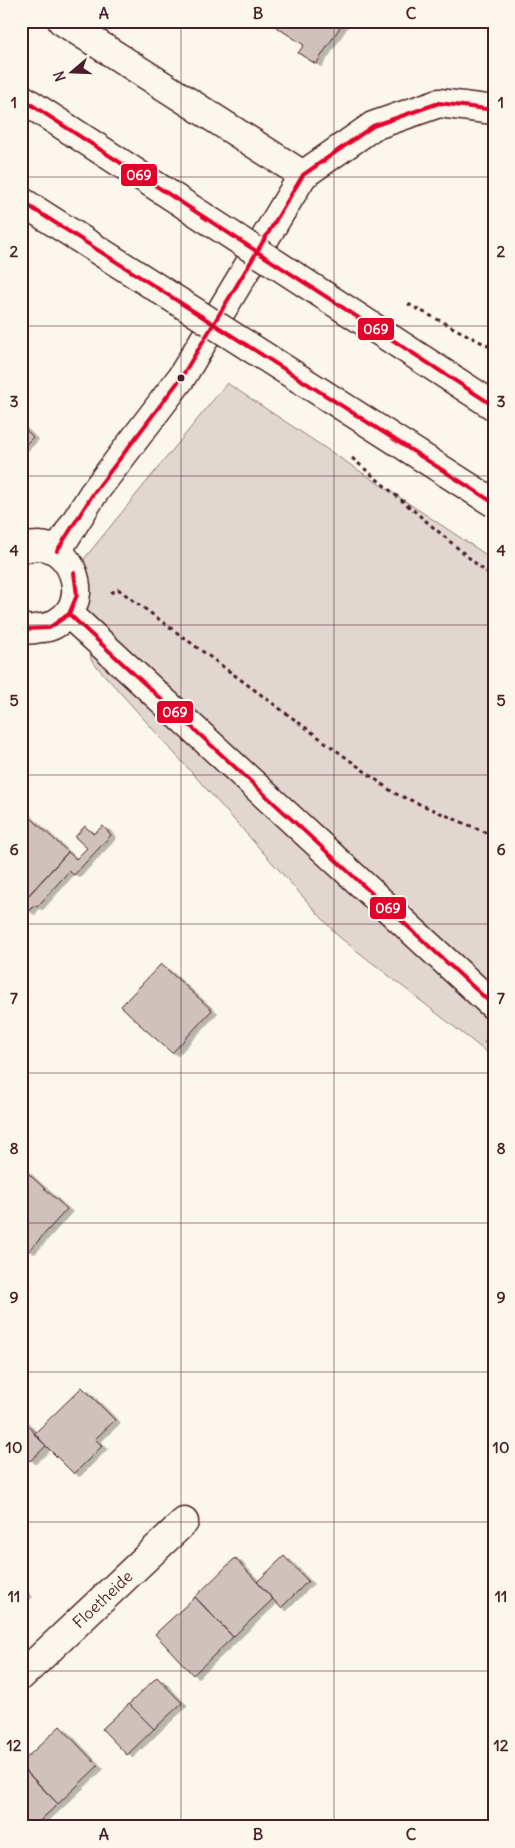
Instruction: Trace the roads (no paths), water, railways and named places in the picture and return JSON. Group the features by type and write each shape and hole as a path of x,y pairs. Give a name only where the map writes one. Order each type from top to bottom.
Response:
{"street":[{"path":"62,21 303,175"},
{"path":"21,98 494,406"},
{"path":"57,551 93,494 181,378 303,175 373,126 439,103 494,110"},
{"path":"21,201 494,503"},
{"path":"21,550 38,546 57,551 74,570 77,595 69,614 49,628 25,630 21,627"},
{"path":"69,614 494,1006"},
{"name":"Floetheide","path":"21,1676 184,1522"}]}
